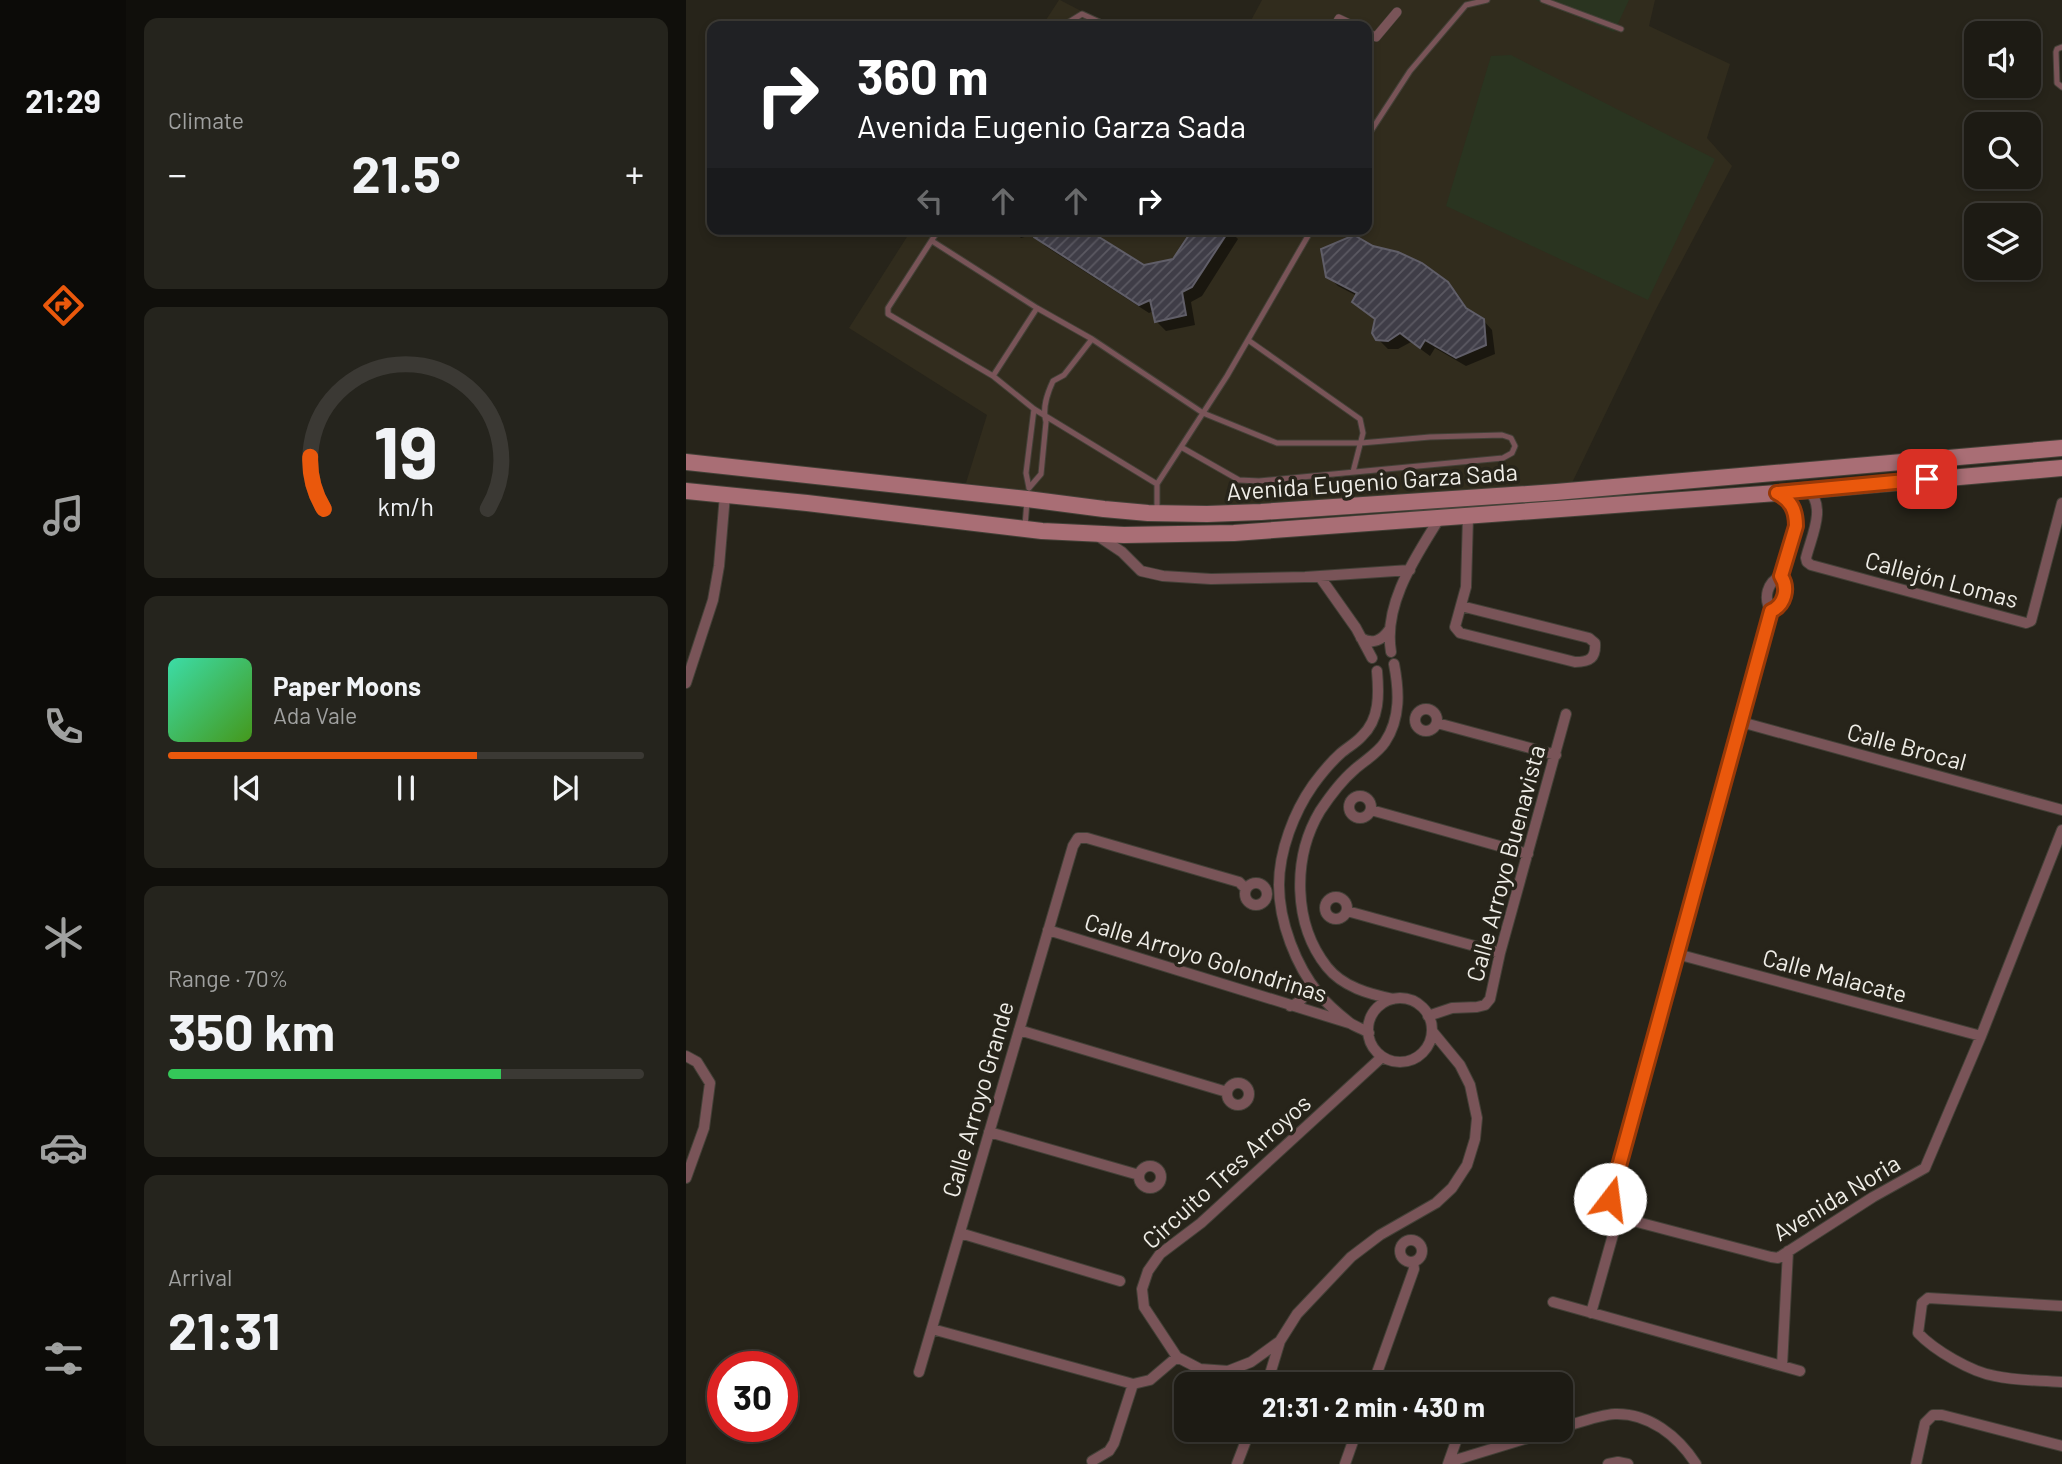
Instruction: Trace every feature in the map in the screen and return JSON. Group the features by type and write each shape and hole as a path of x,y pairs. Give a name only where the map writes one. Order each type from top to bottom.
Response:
{"main road":[{"name":"Avenida Eugenio Garza Sada","path":"686,462 1028,494 1104,509 1157,513 1261,512 1556,492 2062,448"},
{"name":"Avenida Eugenio Garza Sada","path":"686,491 1025,529 1093,534 1234,533 1777,493 2062,468"}],"street":[{"path":"1372,35 1376,37 1397,12"},
{"name":"Callejón Lomas","path":"1808,490 1816,499 1818,510 1806,558 1811,565 2029,623 2062,503"},
{"path":"1591,1313 1618,1217 1610,1211 1610,1199 1771,611 1781,604 1783,599 1785,584 1781,576 1796,519 1792,505 1777,493"},
{"path":"686,683 713,600 719,566 725,495"},
{"path":"1461,606 1588,638 1595,643 1596,652 1592,659 1575,662 1460,634 1455,627 1466,587 1468,517"},
{"path":"1391,652 1389,630 1397,597 1439,519"},
{"path":"1093,534 1112,544 1141,570 1163,576 1211,579 1320,577 1410,570"},
{"path":"1771,611 1767,594 1773,580 1781,576"},
{"path":"1320,577 1372,658"},
{"path":"1361,638 1366,641 1378,640 1389,630"},
{"path":"1393,999 1374,1011 1369,1033 1374,1049 1382,1056 1396,1062 1408,1062 1418,1057 1431,1041 1432,1031 1428,1016 1419,1004 1409,999 1369,994 1347,984 1328,968 1310,939 1301,900 1300,872 1306,842 1318,814 1335,788 1385,742 1396,716 1399,694 1394,664"},
{"path":"1369,1033 1351,1024 1320,996 1309,981 1283,917 1279,885 1283,853 1294,819 1312,786 1340,754 1364,735 1373,721 1378,704 1377,671"},
{"name":"Calle Arroyo Buenavista","path":"1428,1016 1452,1008 1485,1005 1490,999 1500,953 1566,714"},
{"name":"Calle Brocal","path":"1741,722 2062,810"},
{"path":"1437,723 1556,755"},
{"path":"1371,810 1528,854"},
{"name":"Avenida Noria","path":"1618,1217 1778,1258 1873,1197 1925,1168 1981,1036 2062,830"},
{"name":"Calle Arroyo Grande","path":"919,1372 1073,846 1078,838 1087,838 1239,882 1246,889"},
{"path":"1347,911 1500,953"},
{"name":"Calle Arroyo Golondrinas","path":"1048,930 1351,1024"},
{"name":"Calle Malacate","path":"1677,954 1981,1036"},
{"path":"1290,1006 1299,1003 1305,996 1309,981"},
{"path":"1019,1030 1227,1092"},
{"path":"1271,1372 1280,1340 1297,1314 1351,1257 1380,1235 1436,1203 1452,1188 1467,1165 1475,1139 1477,1118 1470,1085 1460,1065 1432,1031"},
{"path":"686,1056 697,1062 710,1083 704,1128 686,1178"},
{"name":"Circuito Tres Arroyos","path":"1177,1357 1144,1307 1142,1289 1148,1271 1160,1254 1208,1216 1382,1056"},
{"path":"989,1132 1139,1175"},
{"path":"960,1233 1121,1281"},
{"path":"1782,1366 1788,1251"},
{"path":"1377,1372 1414,1269 1413,1262"},
{"path":"2062,1306 1928,1298 1922,1303 1918,1333 1928,1344 1955,1360 1993,1376 2062,1382"},
{"path":"1553,1302 1800,1371"},
{"path":"932,1329 1133,1384 1150,1380 1177,1357 1200,1369 1232,1372"},
{"path":"1228,1371 1251,1362 1280,1340"},
{"path":"1092,1461 1109,1451 1114,1443 1133,1384"},
{"path":"1573,1425 1613,1414 1652,1422 1668,1432 1694,1463"},
{"path":"1916,1464 1925,1423 1933,1415 1942,1415 2062,1446"},
{"path":"1237,1464 1245,1442"},
{"path":"1345,1464 1353,1442"},
{"path":"1448,1463 1456,1442"},
{"path":"1448,1463 1515,1442"},
{"path":"1608,1464 1628,1464"}],"lane":[{"path":"1372,129 1410,71 1466,5 1487,0"},
{"path":"1543,0 1621,29"},
{"path":"1070,21 1082,13 1098,21"},
{"path":"2062,47 2056,52 2057,83 2062,87"},
{"path":"936,235 888,307 888,314 993,376 1034,409 1157,484"},
{"path":"1157,513 1157,484 1248,340 1309,235"},
{"path":"932,241 1203,412 1277,443 1361,443 1502,435 1511,438 1515,446 1512,453 1503,458 1259,481 1239,481 1181,447"},
{"path":"993,376 1037,308"},
{"path":"1028,494 1041,474 1046,396 1053,381 1064,376 1091,339"},
{"path":"1248,340 1360,419 1363,433 1353,472"},
{"path":"1025,529 1028,494 1026,473 1034,409"}],"shaded area":[{"path":"1060,0 1100,21 1045,21"},
{"path":"1262,0 1655,0 1649,26 1730,64 1707,138 1732,166 1655,311 1570,487 1147,509 966,483 987,415 849,328 908,235 1372,235 1372,21 1251,21"}],"green space":[{"path":"1536,0 1629,0 1614,32"},
{"path":"1511,55 1715,159 1648,300 1446,206 1491,56"}],"building":[{"path":"1096,235 1144,265 1173,259 1189,235 1226,235 1192,287 1182,292 1186,315 1155,322 1150,300 1139,305 1034,237"},
{"path":"1354,235 1373,246 1398,252 1422,263 1448,282 1466,308 1484,319 1486,345 1456,358 1425,340 1420,348 1400,333 1388,341 1376,340 1372,333 1375,319 1352,302 1357,293 1326,277 1321,249"}],"route":[{"path":"1610,1199 1771,611 1776,609 1783,599 1785,584 1781,576 1796,519 1792,505 1777,493 1927,479"}]}
